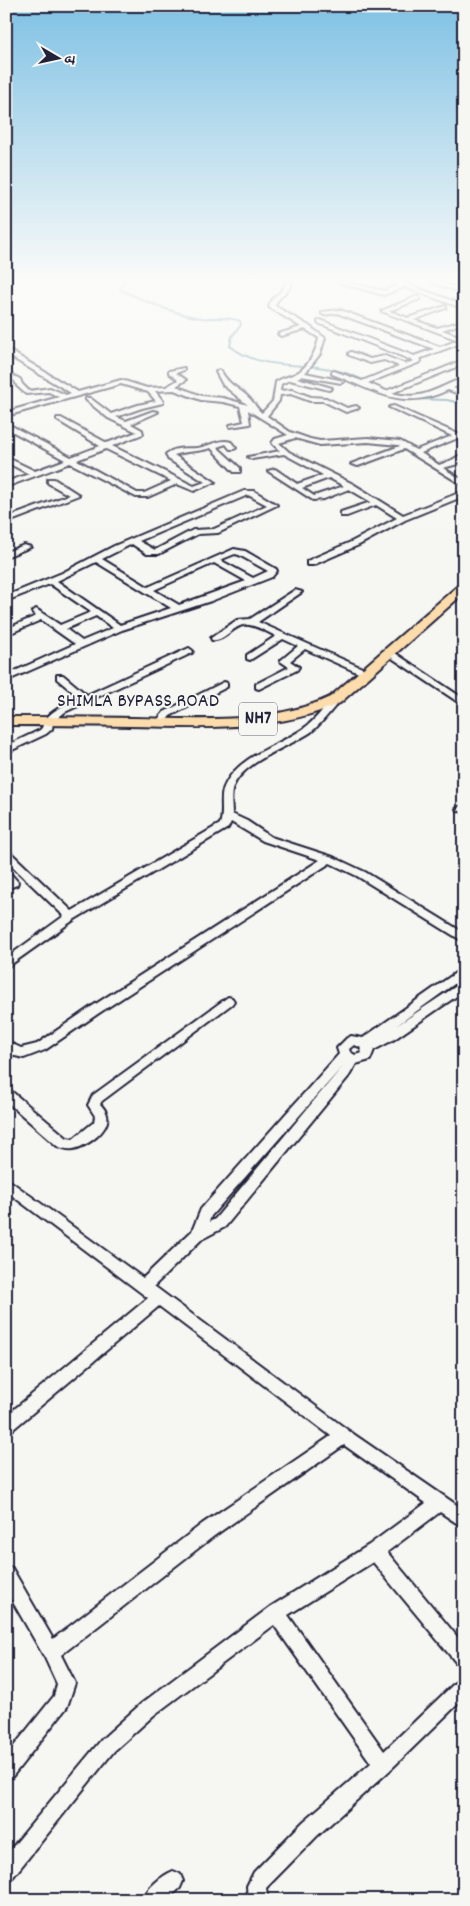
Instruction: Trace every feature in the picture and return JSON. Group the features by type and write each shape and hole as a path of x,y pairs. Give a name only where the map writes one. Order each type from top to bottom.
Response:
{"highway":[{"name":"SHIMLA BYPASS ROAD","path":"6,721 227,722 287,716 310,710 335,700 464,586"}],"street":[{"path":"39,371 77,394"},
{"path":"168,388 183,381 170,373 178,371"},
{"path":"263,416 275,404 278,383 303,371 341,381"},
{"path":"362,382 391,371"},
{"path":"388,392 441,371"},
{"path":"219,372 221,380 250,402 254,410"},
{"path":"330,372 402,397 419,398 464,380"},
{"path":"8,376 20,381 19,385 28,393 50,390 65,397"},
{"path":"291,378 329,388"},
{"path":"6,414 121,382 150,390 178,388 202,398 223,400 243,405 295,436 320,443 395,441 416,452 464,484"},
{"path":"446,387 464,394"},
{"path":"110,417 140,406 162,402 150,390"},
{"path":"278,393 292,392 310,399 324,399 346,410 356,408"},
{"path":"6,485 141,434 140,431 110,417 88,399"},
{"path":"232,426 248,423 243,405"},
{"path":"392,407 461,434"},
{"path":"125,424 155,412"},
{"path":"59,419 106,446 170,467 211,482 193,489 177,481 170,467 170,454 184,449 197,450 228,442 232,448"},
{"path":"6,425 138,495 145,495 177,481"},
{"path":"416,452 461,434"},
{"path":"295,436 275,442 284,452 350,486 402,518"},
{"path":"212,446 237,470"},
{"path":"355,464 406,446"},
{"path":"252,457 284,452"},
{"path":"438,467 455,462 464,455"},
{"path":"6,460 35,474"},
{"path":"272,471 316,498 350,486"},
{"path":"297,487 330,475"},
{"path":"6,521 74,495 52,481"},
{"path":"6,599 51,581 133,541 247,493 251,493 273,505 215,530 196,532 154,552 133,541"},
{"path":"310,563 356,543 402,518 464,493"},
{"path":"344,514 376,503"},
{"path":"163,528 182,538"},
{"path":"6,555 27,547"},
{"path":"6,678 119,628 217,596 269,575 273,571 238,552 231,552 148,590"},
{"path":"96,559 177,608"},
{"path":"214,560 252,581"},
{"path":"51,581 119,628"},
{"path":"252,622 298,592"},
{"path":"59,629 98,612"},
{"path":"6,632 39,614 82,645"},
{"path":"215,638 242,622 252,622 281,637 366,673"},
{"path":"250,657 281,637"},
{"path":"259,686 294,668 285,660 303,646"},
{"path":"6,750 43,732 47,729 49,721 57,712 189,651"},
{"path":"389,652 464,703"},
{"path":"60,677 86,698"},
{"path":"160,723 167,714 224,685"},
{"path":"6,964 71,916 147,870 218,831 224,826 227,816 225,800 227,790 239,773 312,727 335,700"},
{"path":"227,816 243,823 267,839 329,859 361,874 464,938"},
{"path":"6,854 71,916"},
{"path":"6,1045 19,1053 41,1047 329,859"},
{"path":"6,875 13,882 6,886"},
{"path":"366,1046 464,971"},
{"path":"143,1287 197,1235 220,1223 345,1073 348,1057 343,1048 347,1043 355,1041 366,1046 390,1037 464,985"},
{"path":"6,1093 62,1142 70,1145 76,1144 100,1124 101,1115 94,1105 97,1098 228,1001"},
{"path":"348,1057 359,1060 366,1057 366,1046"},
{"path":"6,1183 344,1436 464,1520"},
{"path":"6,1426 158,1298"},
{"path":"51,1652 208,1530 344,1436"},
{"path":"6,1870 108,1745 148,1709 276,1613 375,1551 439,1503"},
{"path":"375,1551 464,1659"},
{"path":"6,1574 51,1652 66,1683 65,1692 50,1716 8,1762"},
{"path":"276,1613 383,1765"},
{"path":"258,1900 255,1893 256,1885 261,1879 310,1830 383,1765 464,1686"},
{"path":"152,1900 173,1881"}],"waterway":[{"path":"339,371 353,375 372,385"},
{"path":"415,399 447,400 464,404"}]}
